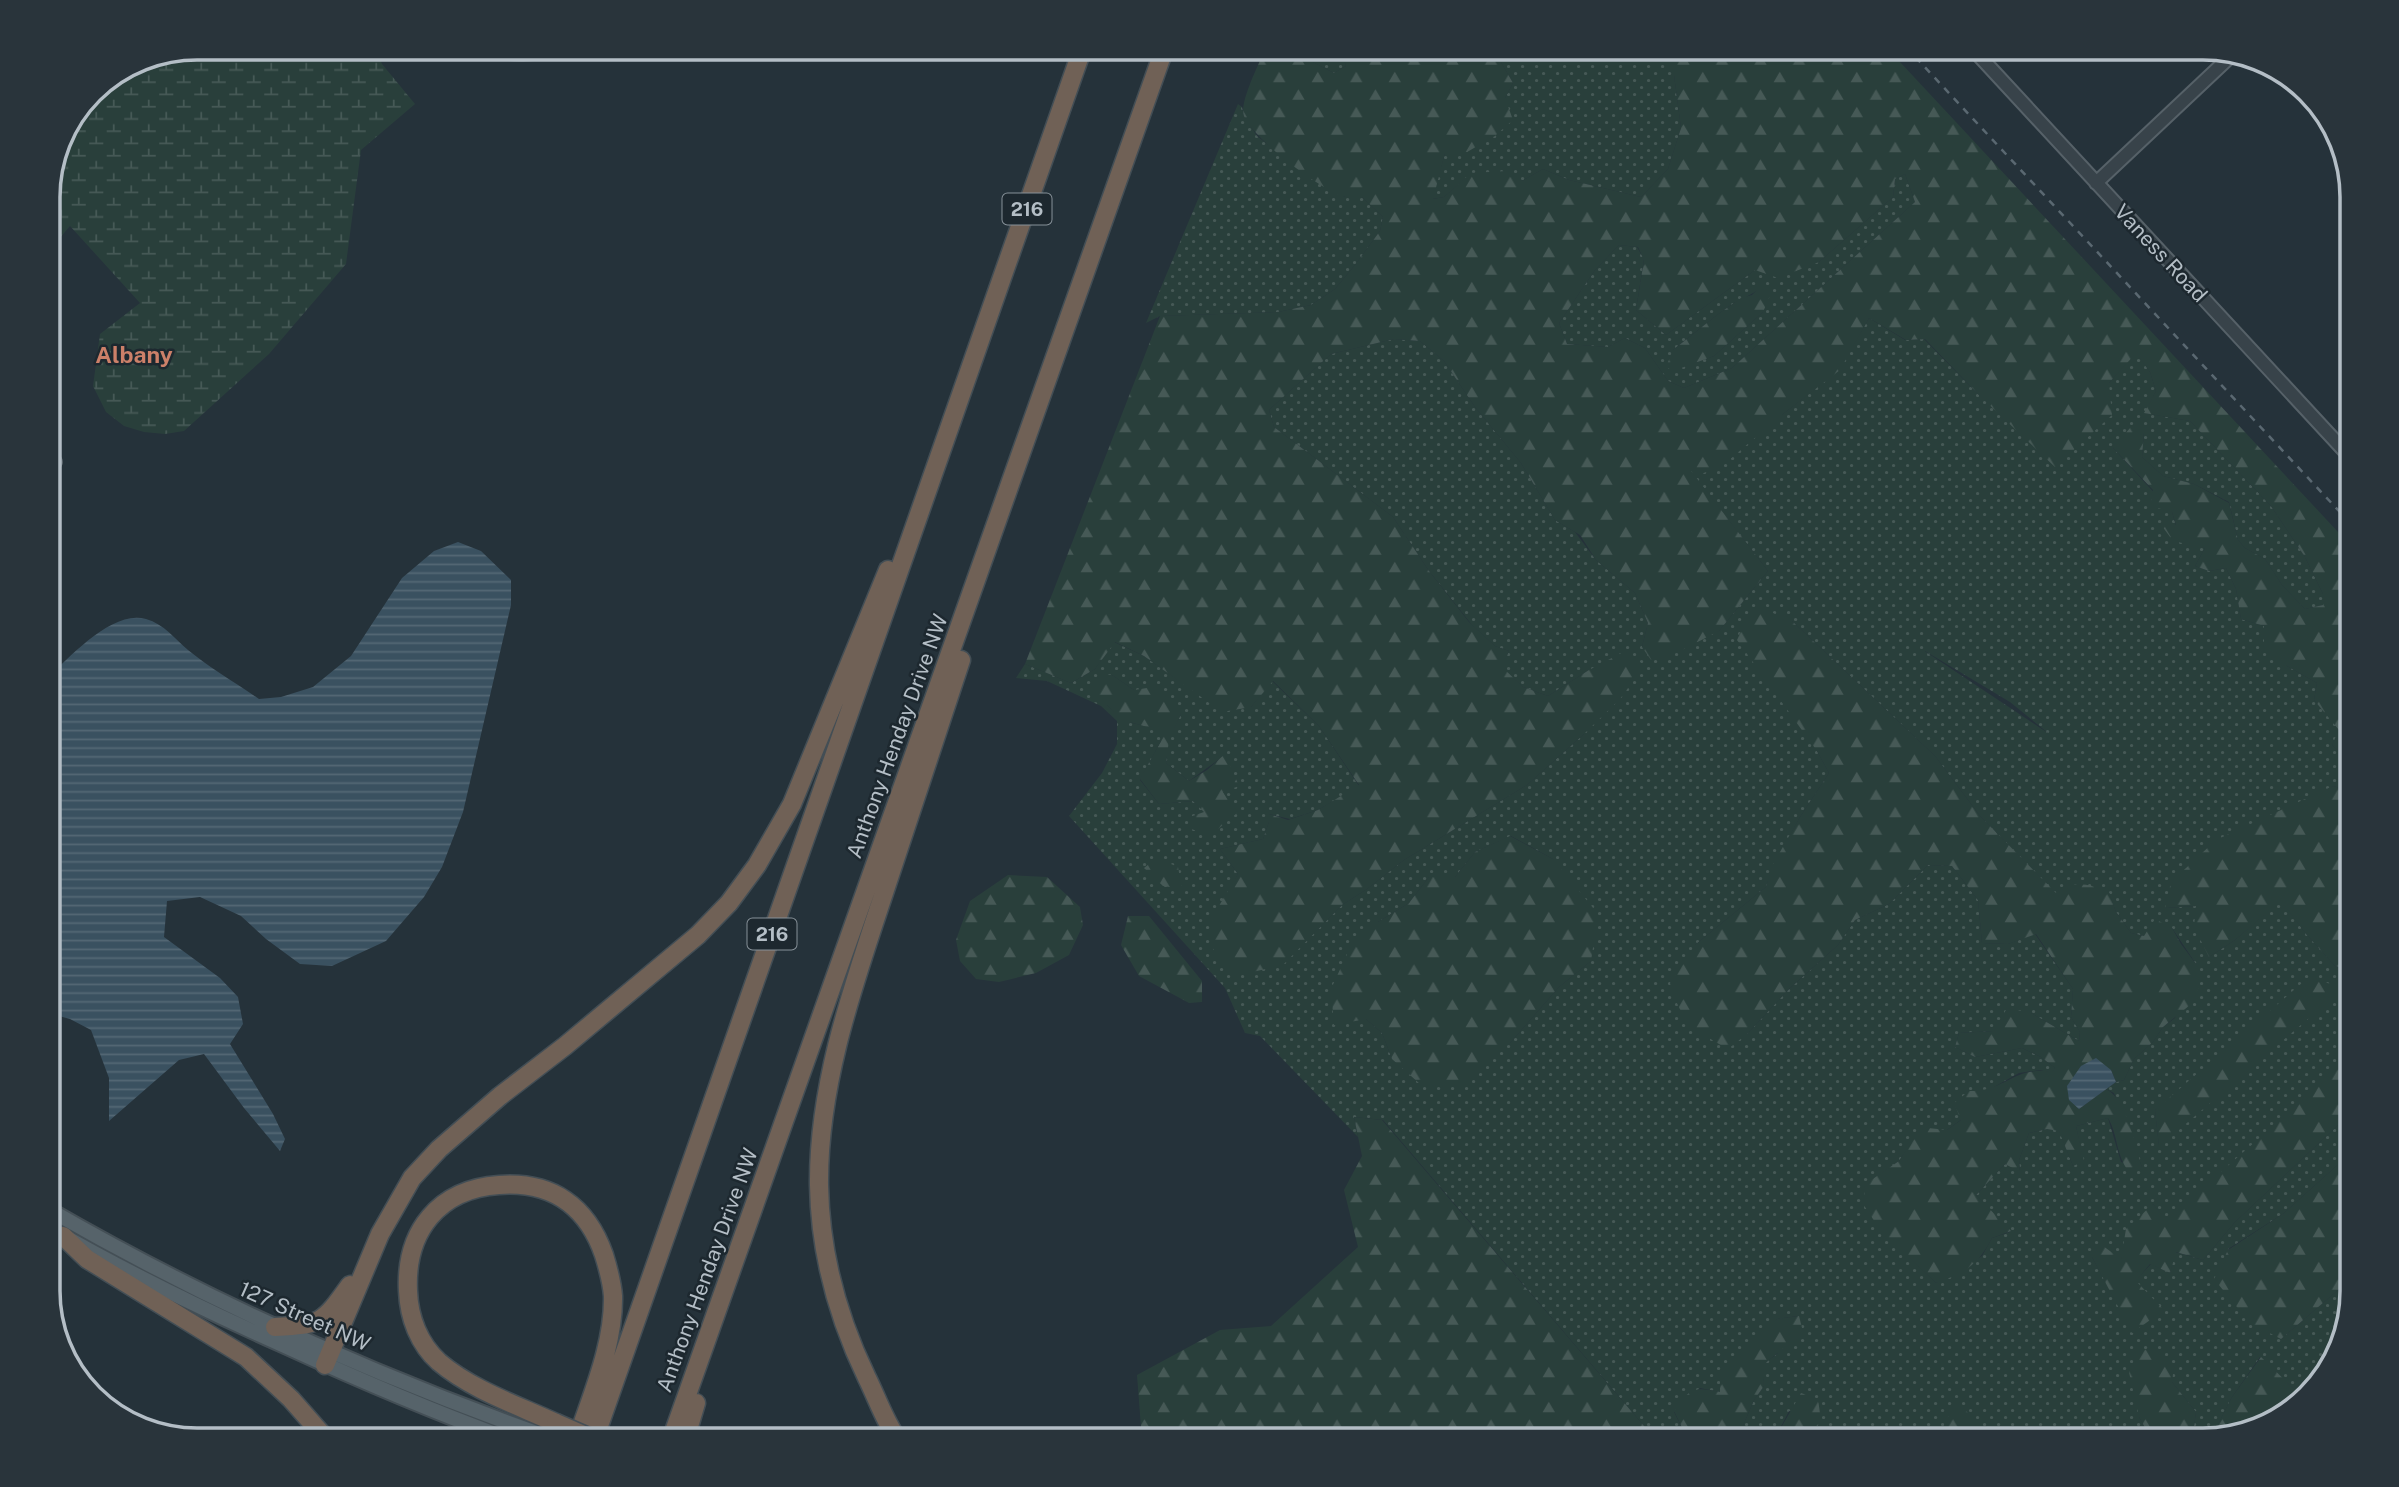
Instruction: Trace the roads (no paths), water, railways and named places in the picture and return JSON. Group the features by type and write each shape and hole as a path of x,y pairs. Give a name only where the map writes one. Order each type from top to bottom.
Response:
{"highway":[{"name":"216","path":"598,1428 1078,60"},
{"name":"Anthony Henday Drive NW","path":"675,1428 1159,60"},
{"path":"327,1358 374,1247 412,1178 439,1149 500,1096 596,1021 698,935 729,903 757,865 792,804 904,531 950,429"},
{"path":"892,1428 847,1332 834,1293 826,1254 819,1184 827,1096 849,998 999,546 1014,474"},
{"path":"545,1428 438,1361 423,1343 414,1325 408,1301 407,1272 413,1245 425,1222 440,1206 455,1195 474,1188 527,1184 544,1189 572,1205 587,1221 599,1243 608,1268 613,1295 611,1326 581,1428"},
{"path":"688,1428 748,1222"},
{"path":"60,1235 87,1259 246,1357 291,1399 316,1428"},
{"path":"275,1327 309,1325 322,1319 334,1308 374,1247"}],"main road":[{"name":"127 Street NW","path":"60,1216 129,1255 275,1327 407,1400 480,1428"},
{"name":"127 Street NW","path":"60,1234 180,1296 327,1358 491,1418 531,1428"}],"street":[{"name":"Vaness Road","path":"1983,60 2339,446"},
{"path":"2096,183 2225,62"}],"water":[{"path":"458,542 481,551 511,580 511,605 463,812 442,867 424,897 386,941 332,966 300,964 241,916 200,897 167,901 164,937 220,978 238,997 243,1024 230,1044 273,1114 285,1139 280,1151 204,1054 179,1060 109,1121 109,1078 91,1030 60,1016 60,666 106,628 133,618 146,619 158,624 196,657 259,699 281,697 313,687 351,656 402,578 434,551"},
{"path":"2096,1058 2111,1070 2116,1082 2079,1109 2069,1100 2067,1086 2081,1066"}],"railway":[{"path":"1918,60 2339,511"}],"district":[{"name":"Albany","path":"134,354"}]}
